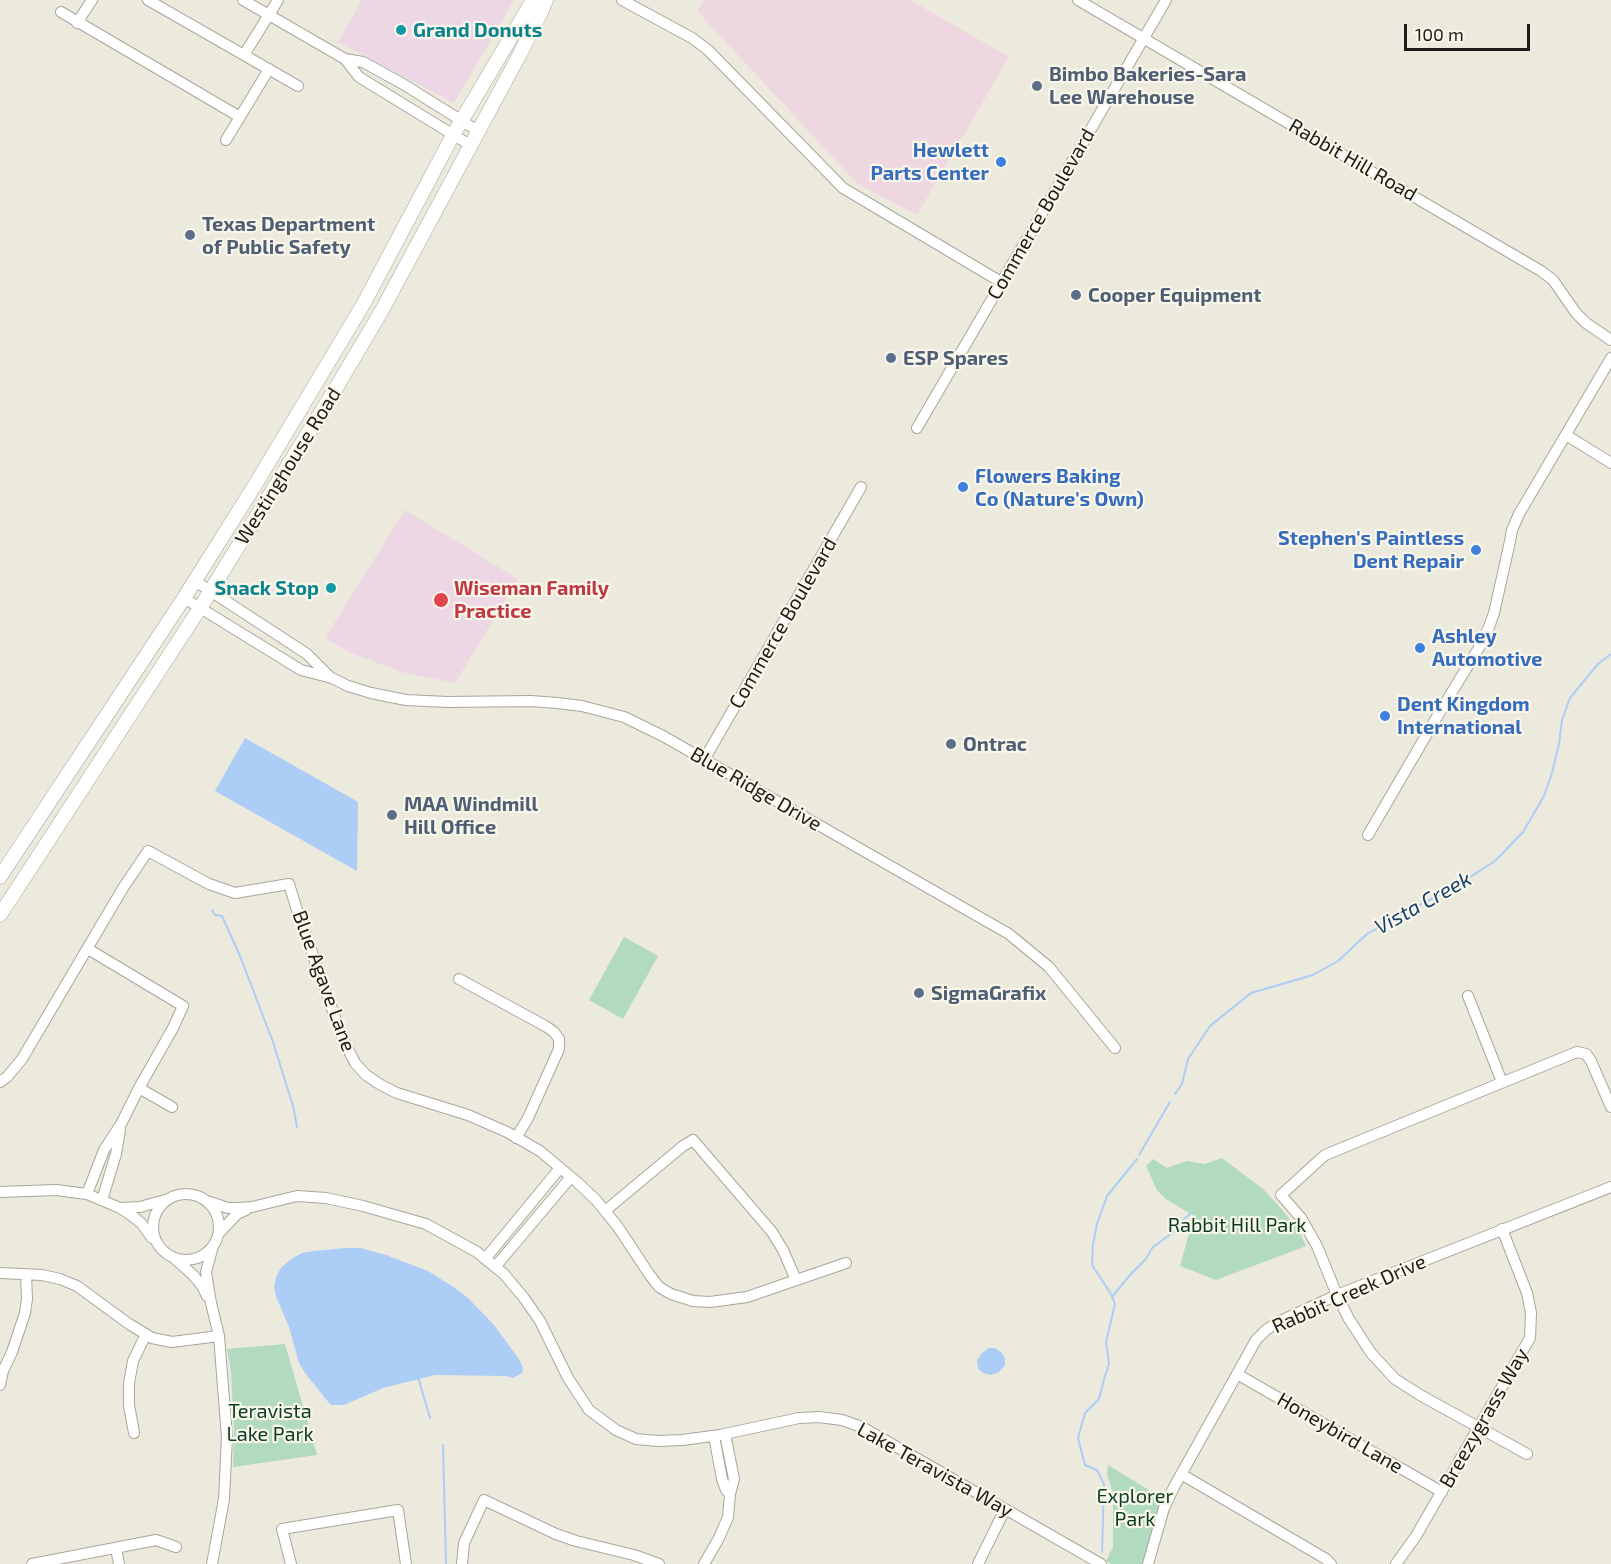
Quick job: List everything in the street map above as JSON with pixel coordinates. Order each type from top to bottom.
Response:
[{"type":"main road","name":"Westinghouse Road","points":[[0,877],[184,598],[261,475],[364,303],[453,135],[533,0]]},
{"type":"main road","name":"Westinghouse Road","points":[[0,915],[201,608],[331,396],[381,312],[521,52],[546,0]]},
{"type":"street","points":[[77,23],[92,0]]},
{"type":"street","points":[[148,0],[298,86]]},
{"type":"street","points":[[243,0],[345,59],[363,62],[403,84],[478,131]]},
{"type":"street","points":[[244,55],[278,0]]},
{"type":"street","points":[[622,0],[692,38],[708,50],[843,188],[1001,282]]},
{"type":"street","name":"Rabbit Hill Road","points":[[1078,0],[1541,271],[1557,286],[1586,323],[1611,340]]},
{"type":"street","name":"Commerce Boulevard","points":[[917,428],[1166,0]]},
{"type":"street","points":[[61,12],[240,117]]},
{"type":"street","points":[[345,59],[359,77],[470,145]]},
{"type":"street","points":[[226,140],[269,69]]},
{"type":"street","points":[[1368,836],[1480,646],[1494,613],[1512,530],[1519,514],[1611,358]]},
{"type":"street","points":[[1566,435],[1611,463]]},
{"type":"street","name":"Commerce Boulevard","points":[[704,760],[861,487]]},
{"type":"street","name":"Blue Ridge Drive","points":[[195,581],[307,654],[332,678]]},
{"type":"street","name":"Blue Ridge Drive","points":[[184,598],[301,670],[332,678],[371,693],[406,700],[531,701],[582,706],[624,717],[663,736],[1010,934],[1049,967],[1115,1048]]},
{"type":"street","name":"Blue Agave Lane","points":[[0,1082],[22,1059],[123,888],[148,851],[209,884],[235,892],[289,884],[342,1037],[355,1063],[366,1075],[397,1093],[468,1115],[540,1151],[596,1200],[624,1235],[659,1287],[671,1294],[693,1301],[710,1302],[747,1297],[846,1263]]},
{"type":"street","points":[[87,1194],[104,1150],[121,1124],[183,1006],[88,949]]},
{"type":"street","points":[[459,979],[547,1027],[559,1039],[559,1049],[528,1118],[516,1138]]},
{"type":"street","points":[[1468,996],[1502,1082]]},
{"type":"street","points":[[1527,1454],[1395,1379],[1371,1353],[1349,1319],[1317,1246],[1301,1218],[1281,1195],[1325,1155],[1577,1052],[1586,1054],[1592,1061],[1611,1107]]},
{"type":"street","points":[[140,1088],[172,1107]]},
{"type":"street","points":[[102,1200],[116,1154],[121,1124]]},
{"type":"street","points":[[605,1212],[693,1140],[772,1232],[796,1280]]},
{"type":"street","points":[[485,1259],[560,1168]]},
{"type":"street","points":[[495,1267],[571,1177]]},
{"type":"street","name":"Rabbit Creek Drive","points":[[1148,1564],[1164,1508],[1181,1474],[1256,1340],[1266,1330],[1278,1322],[1337,1295],[1611,1186]]},
{"type":"street","points":[[0,1192],[56,1191],[87,1194],[120,1208],[141,1223],[161,1250],[185,1267],[202,1286],[211,1303]]},
{"type":"street","points":[[156,1244],[152,1224],[155,1214],[160,1205],[177,1194],[188,1193],[198,1196],[207,1201],[217,1215],[219,1233],[206,1272],[219,1336],[227,1437],[224,1499],[212,1564]]},
{"type":"street","name":"Lake Teravista Way","points":[[219,1233],[237,1214],[252,1207],[297,1196],[345,1202],[426,1224],[456,1239],[504,1274],[540,1321],[568,1378],[589,1410],[616,1430],[636,1439],[682,1440],[720,1435],[799,1418],[819,1417],[842,1420],[862,1427],[1101,1564]]},
{"type":"street","points":[[120,1208],[140,1207],[168,1199]]},
{"type":"street","name":"Lake Teravista Way","points":[[207,1201],[228,1208],[252,1207]]},
{"type":"street","name":"Breezygrass Way","points":[[1396,1564],[1416,1536],[1530,1338],[1531,1313],[1527,1293],[1502,1229]]},
{"type":"street","points":[[174,1259],[200,1258],[213,1246]]},
{"type":"street","points":[[0,1273],[42,1275],[77,1286],[152,1338],[172,1342],[219,1336]]},
{"type":"street","points":[[0,1385],[25,1313],[26,1275]]},
{"type":"street","points":[[134,1433],[129,1405],[129,1383],[133,1361],[146,1334]]},
{"type":"street","name":"Honeybird Lane","points":[[1238,1374],[1442,1492]]},
{"type":"street","points":[[704,1564],[728,1517],[734,1479],[720,1435]]},
{"type":"street","points":[[1181,1474],[1326,1558],[1331,1564]]},
{"type":"street","points":[[462,1564],[464,1543],[484,1500],[556,1534],[659,1564]]},
{"type":"street","points":[[978,1564],[1005,1509]]},
{"type":"street","points":[[291,1564],[282,1529],[398,1510],[406,1564]]},
{"type":"street","points":[[32,1564],[156,1540],[176,1548]]},
{"type":"street","points":[[116,1548],[119,1564]]},
{"type":"shaded area","points":[[362,0],[514,0],[454,103],[338,42]]},
{"type":"shaded area","points":[[704,0],[910,0],[1009,57],[917,215],[858,184],[697,11]]},
{"type":"shaded area","points":[[405,510],[518,579],[455,683],[401,672],[349,652],[325,638]]},
{"type":"green space","points":[[624,937],[658,956],[623,1019],[589,1000]]},
{"type":"green space","name":"Rabbit Hill Park","points":[[1222,1158],[1263,1189],[1298,1229],[1306,1246],[1216,1280],[1180,1266],[1194,1216],[1166,1199],[1157,1190],[1146,1166],[1153,1159],[1167,1168],[1187,1161],[1205,1164]]},
{"type":"green space","name":"Teravista Lake Park","points":[[285,1344],[317,1455],[233,1467],[231,1372],[227,1349]]},
{"type":"green space","name":"Explorer Park","points":[[1108,1465],[1162,1498],[1143,1564],[1111,1564],[1106,1561],[1113,1547],[1113,1493],[1107,1475]]},
{"type":"water","points":[[245,738],[358,802],[357,871],[215,791]]},
{"type":"water","points":[[361,1248],[386,1255],[428,1271],[455,1288],[494,1325],[519,1359],[523,1368],[522,1373],[513,1378],[435,1375],[383,1388],[344,1405],[331,1405],[299,1363],[289,1327],[274,1288],[281,1268],[291,1259],[302,1253]]},
{"type":"water","points":[[989,1348],[995,1348],[1005,1358],[1005,1365],[999,1372],[991,1375],[978,1369],[977,1361],[981,1354]]},
{"type":"waterway","name":"Vista Creek","points":[[1175,1094],[1182,1084],[1188,1059],[1210,1026],[1251,993],[1313,975],[1338,961],[1367,934],[1453,888],[1495,861],[1523,832],[1544,796],[1559,744],[1562,720],[1570,698],[1598,664],[1611,654]]},
{"type":"waterway","points":[[212,910],[215,915],[222,916],[240,956],[273,1042],[293,1106],[297,1127]]},
{"type":"waterway","name":"Vista Creek","points":[[1139,1155],[1170,1102]]},
{"type":"waterway","name":"Vista Creek","points":[[1102,1552],[1104,1484],[1097,1470],[1085,1465],[1078,1438],[1085,1413],[1099,1399],[1109,1364],[1106,1342],[1115,1304],[1092,1265],[1093,1244],[1107,1196],[1137,1159]]},
{"type":"waterway","points":[[1112,1297],[1145,1260],[1153,1247],[1175,1231],[1191,1213]]},
{"type":"waterway","points":[[418,1377],[430,1418]]},
{"type":"waterway","points":[[443,1445],[446,1564]]},
{"type":"place","name":"Grand Donuts","points":[[401,30]]},
{"type":"place","name":"Bimbo Bakeries-Sara Lee Warehouse","points":[[1037,86]]},
{"type":"place","name":"Hewlett Parts Center","points":[[1001,162]]},
{"type":"place","name":"Texas Department of Public Safety","points":[[190,235]]},
{"type":"place","name":"Cooper Equipment","points":[[1076,295]]},
{"type":"place","name":"ESP Spares","points":[[891,358]]},
{"type":"place","name":"Flowers Baking Co (Nature's Own)","points":[[963,487]]},
{"type":"place","name":"Stephen's Paintless Dent Repair","points":[[1476,550]]},
{"type":"place","name":"Snack Stop","points":[[331,588]]},
{"type":"place","name":"Wiseman Family Practice","points":[[441,600]]},
{"type":"place","name":"Ashley Automotive","points":[[1420,648]]},
{"type":"place","name":"Dent Kingdom International","points":[[1385,716]]},
{"type":"place","name":"Ontrac","points":[[951,744]]},
{"type":"place","name":"MAA Windmill Hill Office","points":[[392,815]]},
{"type":"place","name":"SigmaGrafix","points":[[919,993]]}]
